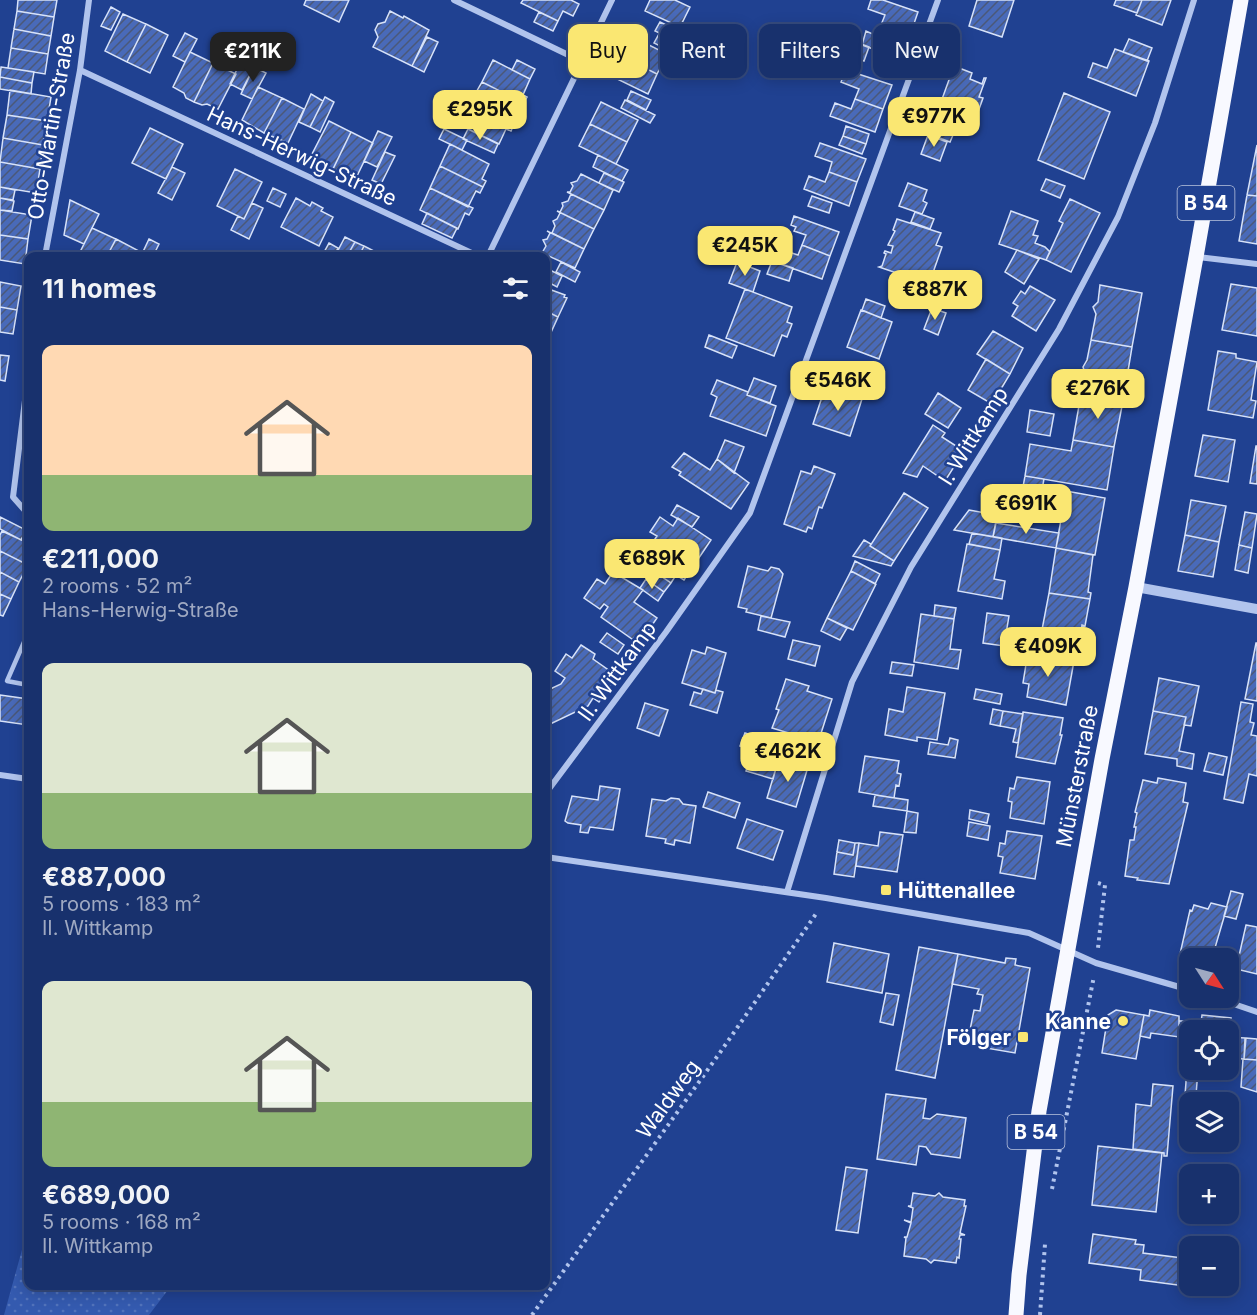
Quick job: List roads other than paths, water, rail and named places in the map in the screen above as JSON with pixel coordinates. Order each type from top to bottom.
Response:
[{"type":"main road","name":"Münsterstraße","points":[[1016,1315],[1039,1111],[1241,0]]},
{"type":"street","name":"Otto-Martin-Straße","points":[[46,252],[80,70],[89,0]]},
{"type":"street","points":[[454,0],[568,55]]},
{"type":"street","points":[[601,24],[612,0]]},
{"type":"street","name":"II. Wittkamp","points":[[550,788],[639,669],[750,513],[938,0]]},
{"type":"street","name":"I. Wittkamp","points":[[787,892],[852,682],[911,567],[1059,329],[1118,217],[1155,123],[1194,0]]},
{"type":"street","name":"Hans-Herwig-Straße","points":[[80,70],[469,252]]},
{"type":"street","points":[[490,252],[575,78]]},
{"type":"street","points":[[1196,257],[1257,264]]},
{"type":"street","points":[[24,408],[13,497],[24,509]]},
{"type":"street","points":[[1136,587],[1257,609]]},
{"type":"street","points":[[0,775],[24,778]]},
{"type":"street","points":[[550,858],[826,898],[1029,933],[1096,963],[1179,987]]},
{"type":"street","points":[[1239,1006],[1257,1012]]},
{"type":"lane","points":[[7,681],[24,642]]},
{"type":"lane","points":[[0,680],[24,684]]},
{"type":"place","name":"Hüttenallee","points":[[886,890]]},
{"type":"place","name":"Kanne","points":[[1123,1021]]},
{"type":"place","name":"Fölger","points":[[1023,1037]]}]
